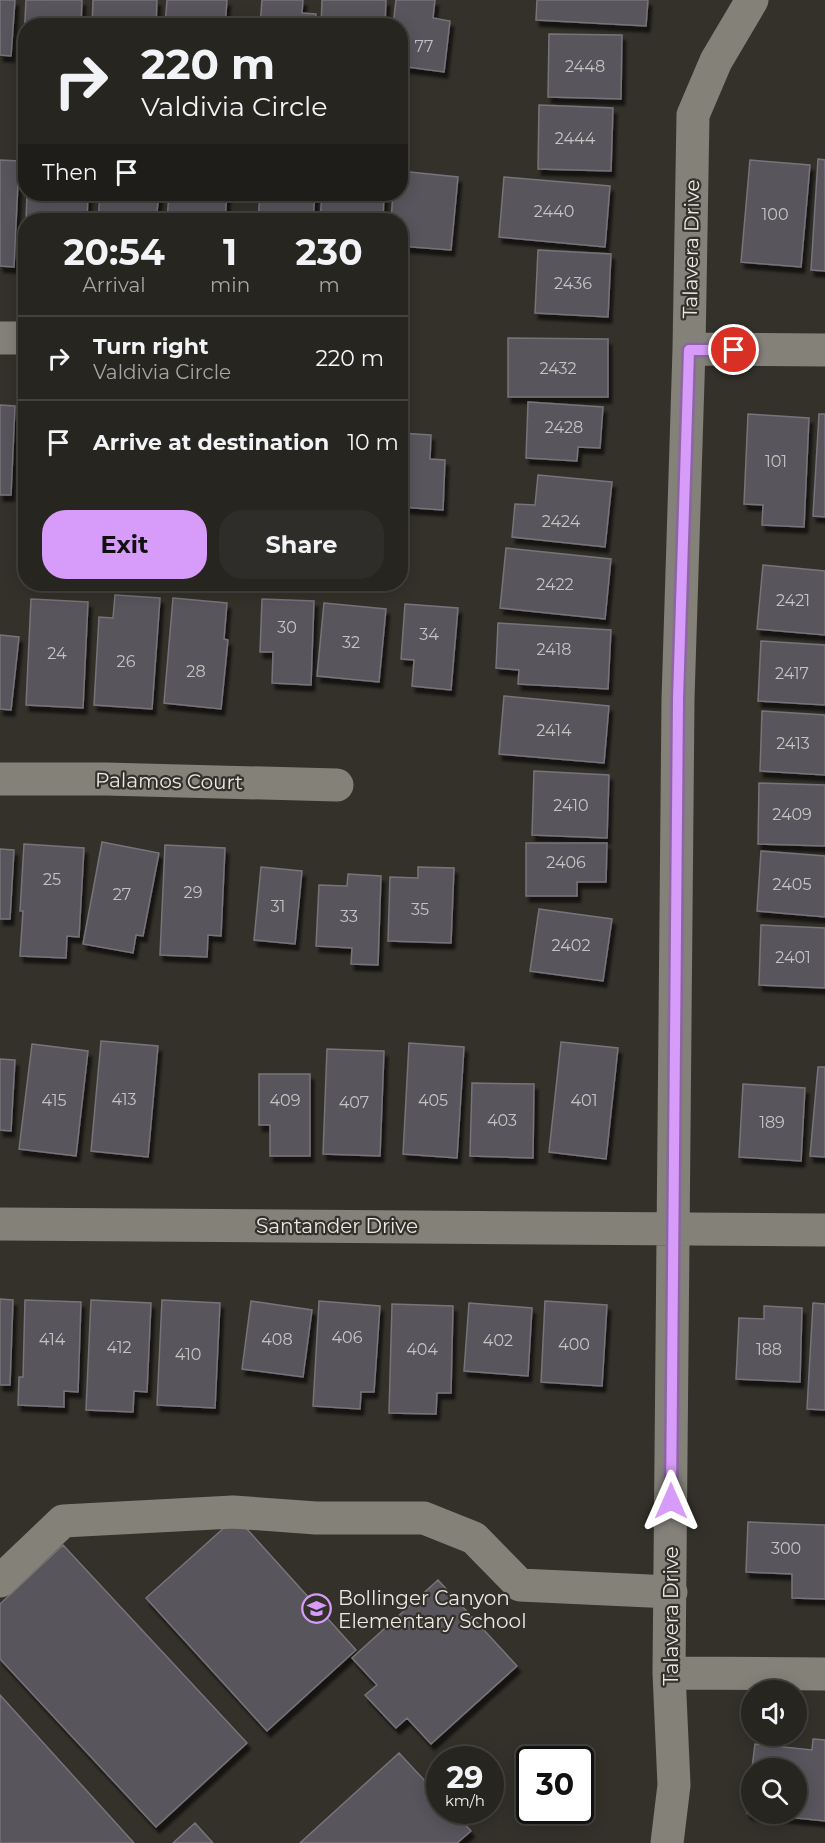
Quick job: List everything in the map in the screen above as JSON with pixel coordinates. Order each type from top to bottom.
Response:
[{"type":"street","name":"Talavera Drive","points":[[667,1843],[674,1785],[669,1673],[678,699],[689,350],[693,115],[716,61],[752,0]]},
{"type":"street","points":[[0,338],[18,338]]},
{"type":"street","points":[[689,350],[825,350]]},
{"type":"street","name":"Palamos Court","points":[[0,779],[106,779],[337,785]]},
{"type":"street","name":"Santander Drive","points":[[0,1224],[825,1230]]},
{"type":"street","points":[[0,1581],[63,1521],[233,1512],[316,1518],[424,1518],[474,1538],[520,1585],[671,1592]]},
{"type":"street","points":[[669,1673],[825,1674]]},
{"type":"building","points":[[0,0],[15,0],[11,56],[0,55]]},
{"type":"building","points":[[26,0],[82,0],[81,18],[25,18]]},
{"type":"building","points":[[93,0],[157,0],[156,18],[92,18]]},
{"type":"building","points":[[167,0],[227,0],[226,18],[166,18]]},
{"type":"building","points":[[262,0],[303,0],[302,13],[316,14],[316,18],[261,18]]},
{"type":"building","points":[[322,0],[386,0],[385,18],[321,18]]},
{"type":"building","points":[[396,0],[435,0],[433,18],[450,21],[444,72],[408,67],[408,18],[394,18]]},
{"type":"building","points":[[537,0],[648,0],[646,26],[536,20]]},
{"type":"building","points":[[549,34],[622,35],[621,99],[548,97]]},
{"type":"building","points":[[539,105],[613,108],[611,171],[538,169]]},
{"type":"building","points":[[818,159],[825,160],[825,271],[811,270]]},
{"type":"building","points":[[0,160],[18,161],[14,267],[0,266]]},
{"type":"building","points":[[750,160],[810,165],[801,267],[741,262]]},
{"type":"building","points":[[408,172],[458,177],[451,250],[408,247],[408,213],[392,213],[392,201],[408,201]]},
{"type":"building","points":[[504,177],[610,186],[605,247],[499,237]]},
{"type":"building","points":[[27,201],[88,201],[87,213],[26,213]]},
{"type":"building","points":[[99,201],[158,201],[157,213],[99,213]]},
{"type":"building","points":[[168,201],[226,201],[226,213],[168,213]]},
{"type":"building","points":[[259,201],[314,201],[314,213],[259,213]]},
{"type":"building","points":[[321,201],[384,201],[383,213],[321,213]]},
{"type":"building","points":[[538,250],[611,254],[608,317],[535,313]]},
{"type":"building","points":[[508,338],[608,339],[608,397],[508,397]]},
{"type":"building","points":[[528,402],[603,407],[600,448],[578,447],[577,461],[526,458]]},
{"type":"building","points":[[0,405],[15,406],[11,495],[0,495]]},
{"type":"building","points":[[748,414],[809,418],[804,527],[762,525],[763,505],[744,504]]},
{"type":"building","points":[[819,414],[825,414],[825,517],[813,516]]},
{"type":"building","points":[[408,434],[431,435],[430,459],[445,460],[443,510],[408,508]]},
{"type":"building","points":[[538,475],[612,482],[605,547],[512,537],[515,504],[535,505]]},
{"type":"building","points":[[506,548],[611,559],[605,619],[500,608]]},
{"type":"building","points":[[763,565],[825,571],[825,635],[757,629]]},
{"type":"building","points":[[115,595],[160,598],[152,709],[94,705],[99,617],[113,618]]},
{"type":"building","points":[[173,598],[227,603],[224,639],[228,640],[221,709],[164,703]]},
{"type":"building","points":[[31,599],[88,602],[83,708],[26,705]]},
{"type":"building","points":[[262,599],[314,601],[311,685],[272,683],[273,652],[260,652]]},
{"type":"building","points":[[324,603],[386,609],[379,682],[317,676]]},
{"type":"building","points":[[405,604],[458,608],[451,690],[412,686],[414,660],[401,659]]},
{"type":"building","points":[[498,623],[611,630],[608,689],[518,684],[519,670],[496,668]]},
{"type":"building","points":[[0,635],[19,637],[11,710],[0,709]]},
{"type":"building","points":[[761,641],[825,645],[825,705],[758,701]]},
{"type":"building","points":[[504,696],[609,706],[604,763],[499,754]]},
{"type":"building","points":[[762,711],[825,715],[825,775],[760,771]]},
{"type":"building","points":[[534,771],[609,775],[607,838],[532,835]]},
{"type":"building","points":[[759,783],[825,785],[825,846],[758,844]]},
{"type":"building","points":[[102,842],[159,853],[143,936],[136,935],[133,953],[83,944]]},
{"type":"building","points":[[526,843],[607,843],[606,882],[577,882],[577,896],[526,896]]},
{"type":"building","points":[[24,844],[84,848],[79,937],[67,936],[66,958],[20,956]]},
{"type":"building","points":[[165,845],[225,848],[221,936],[208,935],[207,957],[160,955]]},
{"type":"building","points":[[0,849],[14,850],[10,919],[0,919]]},
{"type":"building","points":[[761,851],[825,856],[825,917],[757,911]]},
{"type":"building","points":[[261,867],[302,871],[295,944],[254,940]]},
{"type":"building","points":[[418,867],[454,868],[451,943],[388,941],[390,877],[418,878]]},
{"type":"building","points":[[348,874],[381,876],[378,965],[351,964],[352,948],[316,946],[319,885],[347,886]]},
{"type":"building","points":[[539,909],[612,919],[603,981],[530,971]]},
{"type":"building","points":[[761,925],[825,928],[825,988],[759,985]]},
{"type":"building","points":[[101,1041],[158,1046],[148,1157],[91,1151]]},
{"type":"building","points":[[561,1042],[618,1048],[606,1159],[549,1152]]},
{"type":"building","points":[[409,1043],[464,1047],[457,1158],[403,1154]]},
{"type":"building","points":[[32,1044],[88,1051],[76,1156],[19,1149]]},
{"type":"building","points":[[327,1049],[384,1051],[380,1156],[323,1154]]},
{"type":"building","points":[[0,1059],[15,1060],[11,1131],[0,1130]]},
{"type":"building","points":[[818,1067],[825,1067],[825,1157],[810,1156]]},
{"type":"building","points":[[259,1074],[310,1074],[310,1156],[270,1156],[270,1125],[259,1125]]},
{"type":"building","points":[[472,1083],[534,1084],[533,1158],[470,1156]]},
{"type":"building","points":[[743,1084],[805,1088],[801,1161],[739,1157]]},
{"type":"building","points":[[0,1299],[13,1300],[10,1385],[0,1385]]},
{"type":"building","points":[[25,1300],[81,1302],[78,1392],[64,1391],[64,1407],[18,1405],[19,1377],[23,1377]]},
{"type":"building","points":[[91,1300],[151,1303],[147,1392],[134,1391],[133,1412],[86,1410]]},
{"type":"building","points":[[162,1300],[220,1303],[215,1408],[157,1405]]},
{"type":"building","points":[[251,1301],[312,1310],[303,1377],[242,1369]]},
{"type":"building","points":[[319,1301],[380,1306],[374,1392],[361,1392],[360,1409],[313,1406]]},
{"type":"building","points":[[545,1301],[607,1305],[602,1386],[541,1382]]},
{"type":"building","points":[[469,1303],[532,1308],[528,1376],[464,1371]]},
{"type":"building","points":[[813,1303],[825,1304],[825,1410],[807,1409]]},
{"type":"building","points":[[392,1304],[453,1306],[451,1393],[437,1393],[436,1414],[389,1413]]},
{"type":"building","points":[[764,1306],[802,1308],[800,1382],[736,1379],[739,1318],[764,1319]]},
{"type":"building","points":[[236,1517],[356,1650],[267,1731],[146,1598]]},
{"type":"building","points":[[748,1522],[825,1525],[825,1599],[792,1598],[792,1574],[746,1572]]},
{"type":"building","points":[[63,1545],[247,1743],[156,1827],[0,1659],[0,1604]]},
{"type":"building","points":[[438,1580],[517,1666],[431,1744],[407,1718],[396,1728],[365,1695],[377,1685],[352,1658]]},
{"type":"building","points":[[0,1695],[134,1843],[0,1843]]},
{"type":"building","points":[[813,1739],[825,1740],[825,1821],[807,1819],[807,1758],[753,1758],[755,1746],[812,1750]]},
{"type":"building","points":[[399,1753],[426,1782],[426,1824],[465,1824],[471,1831],[457,1843],[300,1843]]},
{"type":"building","points":[[195,1823],[213,1843],[173,1843]]},
{"type":"place","name":"Bollinger Canyon Elementary School","points":[[317,1609]]},
{"type":"route","points":[[671,1501],[678,699],[689,350],[734,350]]}]
